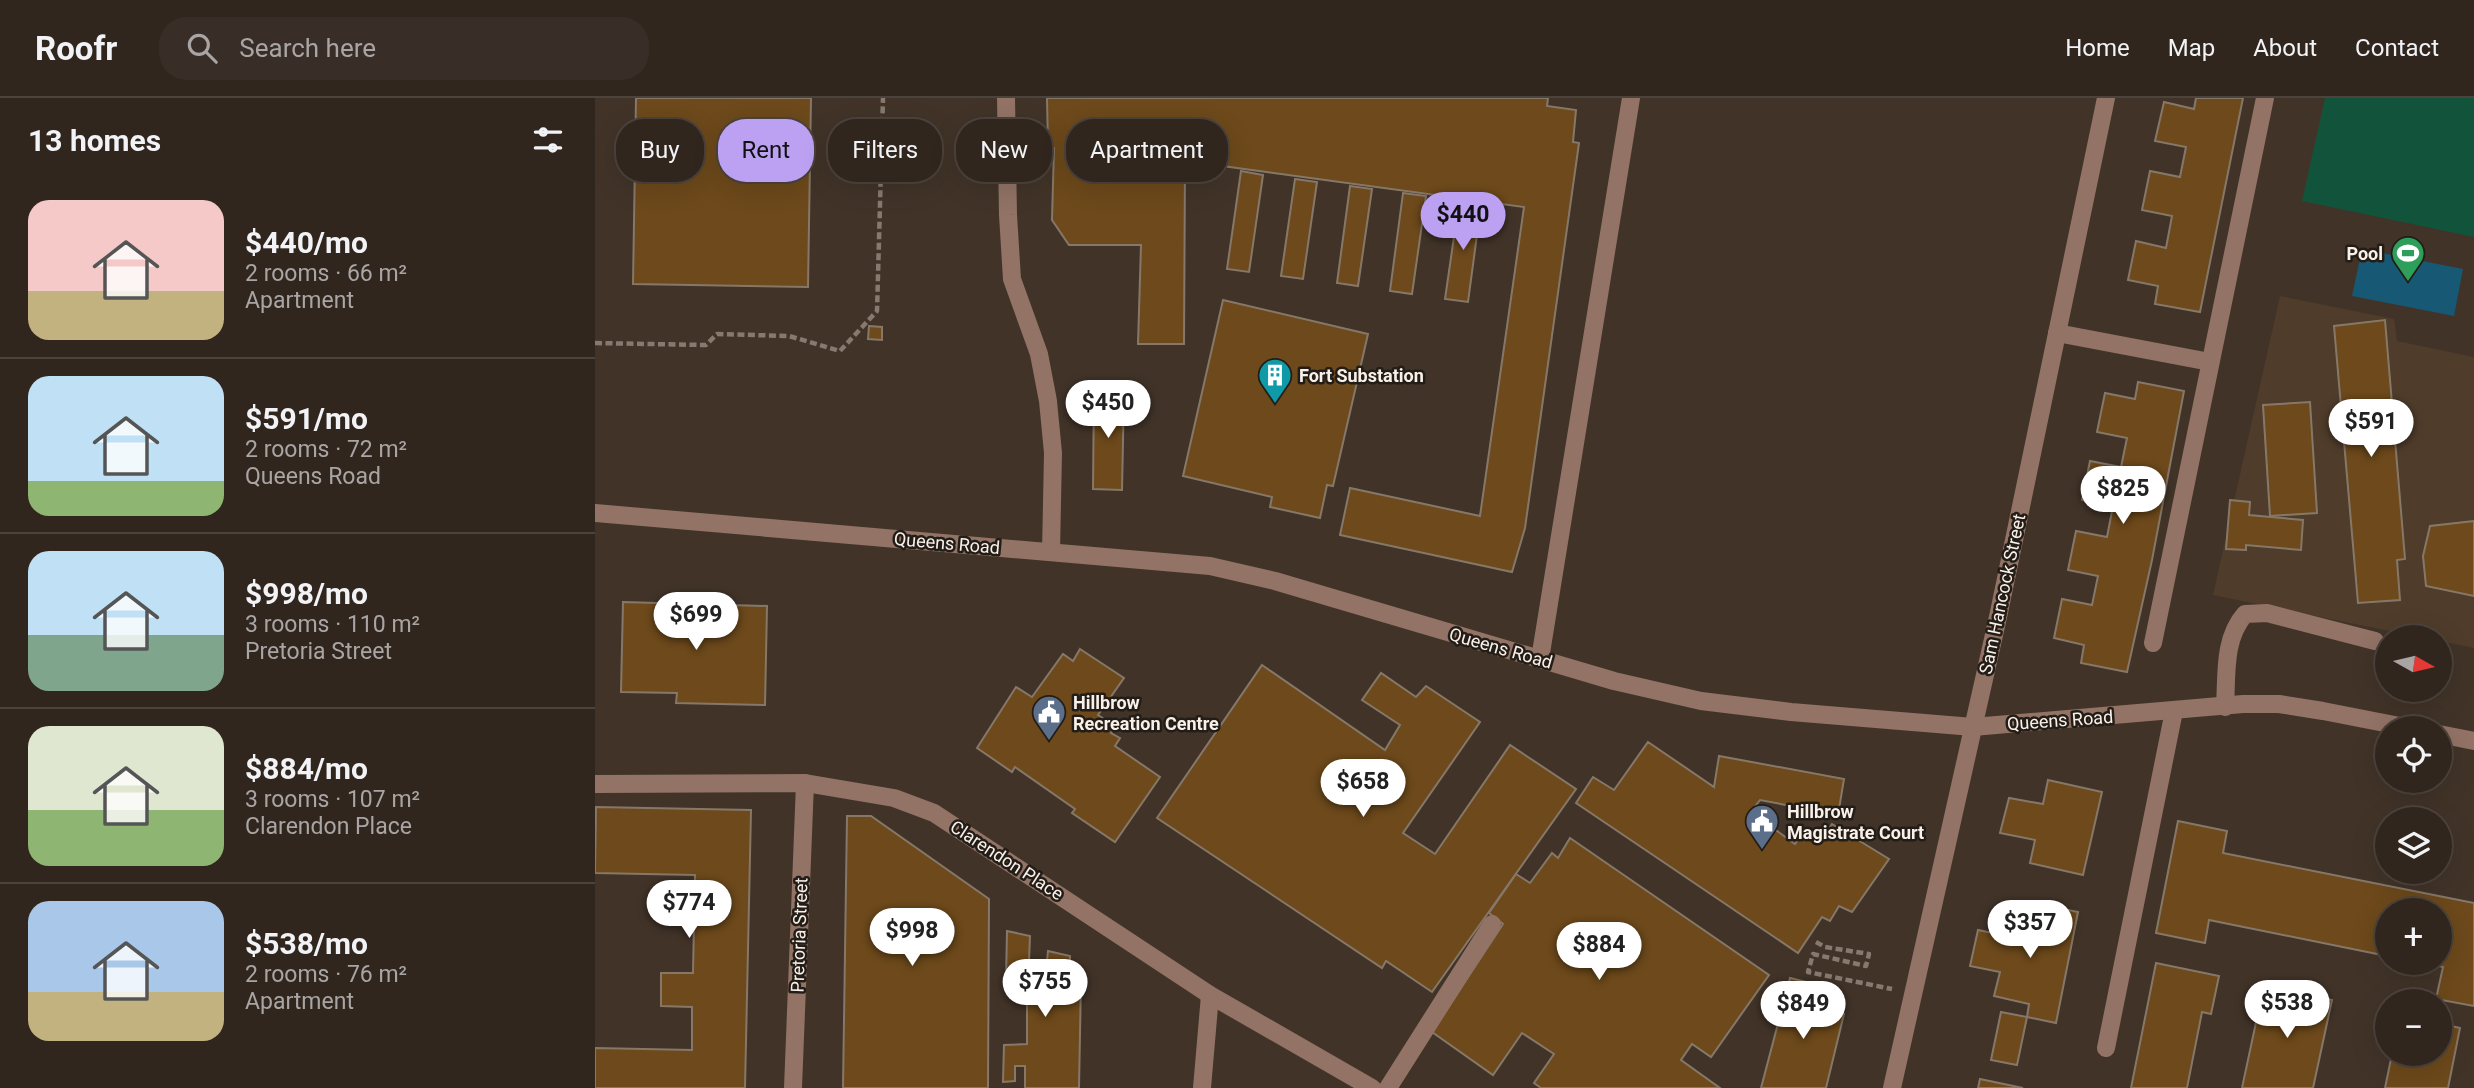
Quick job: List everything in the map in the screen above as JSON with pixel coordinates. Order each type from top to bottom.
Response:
[{"type":"street","points":[[1006,98],[1012,279],[1039,354],[1048,401],[1053,453],[1051,552]]},
{"type":"street","points":[[1540,659],[1631,98]]},
{"type":"street","name":"Sam Hancock Street","points":[[1892,1088],[1998,617],[2106,98]]},
{"type":"street","points":[[2153,643],[2265,98]]},
{"type":"street","points":[[2057,333],[2210,362]]},
{"type":"street","name":"Queens Road","points":[[595,513],[1210,566],[1275,581],[1614,681],[1701,701],[1791,712],[1973,727],[2279,704],[2375,722]]},
{"type":"street","points":[[2225,707],[2228,647],[2237,622],[2245,614],[2267,613],[2375,641]]},
{"type":"street","points":[[2106,1048],[2174,711]]},
{"type":"street","points":[[2452,737],[2474,741]]},
{"type":"street","name":"Clarendon Place","points":[[595,784],[805,783],[894,798],[934,813],[1210,995],[1372,1088]]},
{"type":"street","name":"Pretoria Street","points":[[793,1088],[805,783]]},
{"type":"street","points":[[1388,1088],[1492,924]]},
{"type":"street","points":[[1202,1088],[1210,995]]},
{"type":"path","points":[[595,343],[706,345],[717,334],[789,336],[840,352],[877,311],[883,98]]},
{"type":"path","points":[[1816,942],[1825,947],[1869,954],[1866,965],[1813,954],[1808,972],[1914,993]]},
{"type":"shaded area","points":[[2280,296],[2394,319],[2397,341],[2474,357],[2474,648],[2452,643],[2452,625],[2375,625],[2375,628],[2213,595]]},
{"type":"green space","points":[[2325,98],[2474,98],[2474,237],[2302,201]]},
{"type":"water","name":"Pool","points":[[2362,249],[2463,269],[2454,316],[2352,296]]},
{"type":"building","points":[[636,98],[811,98],[811,119],[718,119],[718,182],[810,182],[808,287],[633,284],[635,182],[704,182],[704,119],[636,119]]},
{"type":"building","points":[[1047,98],[1548,98],[1547,106],[1576,110],[1573,142],[1579,143],[1525,528],[1512,572],[1340,535],[1350,488],[1480,516],[1524,207],[1228,167],[1228,119],[1066,119],[1066,182],[1185,182],[1184,344],[1138,344],[1141,245],[1069,245],[1052,220],[1054,148],[1052,119],[1047,119]]},
{"type":"building","points":[[2196,98],[2243,98],[2200,312],[2155,304],[2158,286],[2128,280],[2136,241],[2166,248],[2172,216],[2142,210],[2150,171],[2180,177],[2186,147],[2155,141],[2164,102],[2194,109]]},
{"type":"building","points":[[1241,171],[1263,175],[1249,272],[1227,269]]},
{"type":"building","points":[[1295,179],[1317,182],[1303,279],[1281,276]]},
{"type":"building","points":[[1350,186],[1372,189],[1358,286],[1337,283]]},
{"type":"building","points":[[1403,193],[1426,196],[1412,294],[1390,291]]},
{"type":"building","points":[[1459,202],[1481,205],[1468,302],[1445,299]]},
{"type":"building","name":"Fort Substation","points":[[1223,300],[1368,334],[1333,486],[1327,485],[1320,518],[1270,507],[1272,497],[1183,476]]},
{"type":"building","points":[[2385,320],[2405,559],[2397,560],[2400,600],[2358,603],[2334,326]]},
{"type":"building","points":[[869,326],[882,327],[882,340],[868,339]]},
{"type":"building","points":[[2138,382],[2184,391],[2152,560],[2127,672],[2081,663],[2084,645],[2054,638],[2062,599],[2092,605],[2098,576],[2068,570],[2076,531],[2107,537],[2113,506],[2082,500],[2090,461],[2121,467],[2127,438],[2097,432],[2105,393],[2135,399]]},
{"type":"building","points":[[1094,390],[1124,391],[1122,490],[1093,489]]},
{"type":"building","points":[[2310,402],[2317,513],[2270,516],[2263,405]]},
{"type":"building","points":[[2230,500],[2250,502],[2249,515],[2303,520],[2301,550],[2246,545],[2246,550],[2226,549]]},
{"type":"building","points":[[2474,521],[2474,596],[2426,586],[2423,556],[2430,526]]},
{"type":"building","points":[[623,602],[767,606],[765,705],[676,703],[677,693],[621,692]]},
{"type":"building","name":"Hillbrow Recreation Centre","points":[[1080,649],[1124,678],[1098,715],[1115,726],[1111,733],[1120,738],[1115,746],[1160,777],[1115,842],[1072,813],[1075,809],[1015,767],[1012,772],[977,748],[1016,687],[1032,697],[1063,654],[1073,661]]},
{"type":"building","points":[[1262,665],[1385,750],[1400,725],[1362,700],[1381,673],[1416,697],[1426,686],[1480,722],[1403,833],[1435,854],[1510,745],[1576,789],[1432,992],[1386,961],[1382,968],[1157,818]]},
{"type":"building","name":"Hillbrow Magistrate Court","points":[[1648,742],[1714,787],[1719,756],[1844,779],[1838,815],[1760,800],[1751,812],[1795,844],[1804,830],[1821,841],[1832,824],[1889,859],[1852,912],[1839,906],[1830,921],[1822,917],[1798,953],[1576,803],[1593,777],[1614,790]]},
{"type":"building","points":[[2048,780],[2102,792],[2083,875],[2030,863],[2035,840],[2000,833],[2009,798],[2043,804]]},
{"type":"building","points":[[596,807],[751,810],[745,1088],[595,1088],[595,1048],[692,1050],[692,1007],[661,1006],[661,973],[693,973],[695,875],[595,873]]},
{"type":"building","points":[[847,816],[871,816],[989,899],[988,1088],[843,1088]]},
{"type":"building","points":[[2178,821],[2227,831],[2223,853],[2449,898],[2375,898],[2375,954],[2209,920],[2205,943],[2156,933]]},
{"type":"building","points":[[1570,838],[1769,975],[1711,1057],[1692,1044],[1681,1060],[1720,1088],[1541,1088],[1534,1083],[1554,1054],[1522,1033],[1493,1075],[1432,1032],[1503,924],[1489,913],[1516,874],[1530,883],[1552,853],[1558,858]]},
{"type":"building","points":[[2452,899],[2474,903],[2474,1006],[2452,1002],[2452,989],[2438,989],[2441,975],[2452,975]]},
{"type":"building","points":[[2049,906],[2078,912],[2056,1023],[2027,1017],[2029,1004],[1994,996],[2000,972],[1970,966],[1978,930],[2007,936],[2012,912],[2046,919]]},
{"type":"building","points":[[1007,931],[1030,936],[1029,961],[1047,960],[1048,951],[1070,956],[1070,980],[1081,979],[1079,1088],[1025,1088],[1025,1066],[1015,1066],[1015,1081],[1003,1082],[1004,1045],[1027,1044],[1027,978],[1006,980]]},
{"type":"building","points":[[2156,963],[2219,976],[2211,1014],[2202,1012],[2187,1088],[2131,1088]]},
{"type":"building","points":[[1790,978],[1819,985],[1815,1008],[1844,1014],[1826,1088],[1761,1088]]},
{"type":"building","points":[[2264,985],[2332,1000],[2313,1088],[2242,1088]]},
{"type":"building","points":[[2001,1012],[2027,1017],[2017,1065],[1991,1060]]},
{"type":"building","points":[[2452,1026],[2460,1028],[2448,1088],[2385,1088],[2390,1066],[2452,1066]]},
{"type":"building","points":[[1980,1079],[2023,1088],[1978,1088]]},
{"type":"place","name":"Pool","points":[[2408,283]]},
{"type":"place","name":"Fort Substation","points":[[1275,405]]},
{"type":"place","name":"Hillbrow Recreation Centre","points":[[1049,742]]},
{"type":"place","name":"Hillbrow Magistrate Court","points":[[1762,851]]}]
